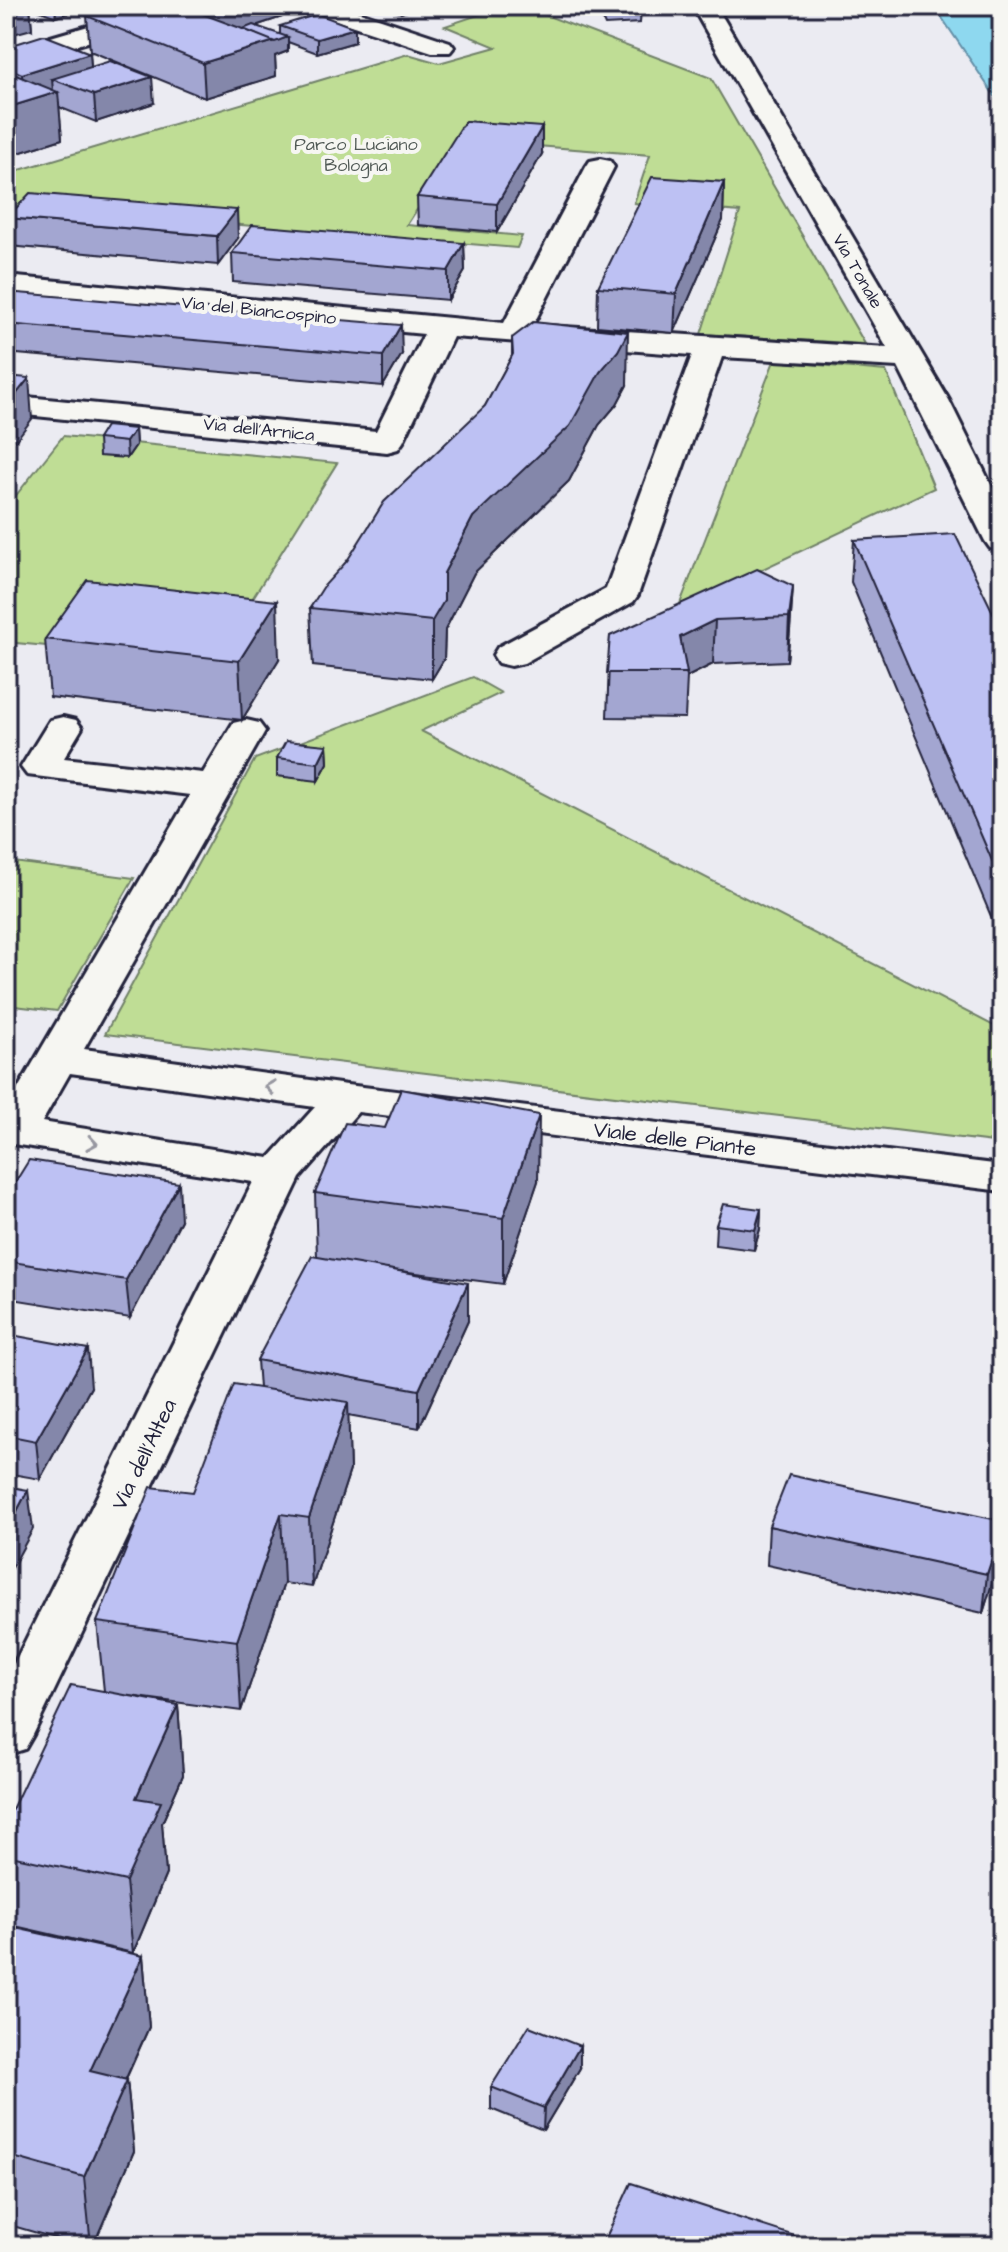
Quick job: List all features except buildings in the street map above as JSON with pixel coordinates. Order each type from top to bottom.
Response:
[{"type":"street","points":[[6,58],[184,6]]},
{"type":"street","points":[[317,6],[441,47]]},
{"type":"street","name":"Via Tonale","points":[[704,6],[933,400],[1002,541]]},
{"type":"street","points":[[513,334],[600,167]]},
{"type":"street","name":"Via del Biancospino","points":[[6,285],[513,334],[710,349],[907,358]]},
{"type":"street","name":"Via dell'Arnica","points":[[6,404],[387,442],[442,328]]},
{"type":"street","points":[[511,655],[621,595],[710,349]]},
{"type":"street","points":[[63,728],[40,767],[214,786]]},
{"type":"street","points":[[246,731],[11,1130],[280,1173],[347,1098]]},
{"type":"street","name":"Viale delle Piante","points":[[56,1058],[347,1098],[1002,1178]]},
{"type":"street","name":"Via dell'Altea","points":[[6,1735],[280,1173]]},
{"type":"green space","name":"Parco Luciano Bologna","points":[[505,6],[522,6],[711,78],[865,344],[701,334],[740,212],[634,203],[650,155],[462,140],[407,225],[522,236],[517,248],[26,207],[6,230],[6,174],[408,54],[439,63],[496,47],[445,26]]},
{"type":"green space","points":[[774,361],[886,371],[934,488],[678,609]]},
{"type":"green space","points":[[63,436],[337,463],[236,625],[57,647],[6,642],[6,508]]},
{"type":"green space","points":[[473,677],[501,693],[421,731],[1002,1030],[1002,1143],[105,1034],[255,759]]},
{"type":"green space","points":[[6,861],[134,878],[57,1011],[6,1005]]},
{"type":"water","points":[[934,6],[1002,6],[1002,107]]}]
